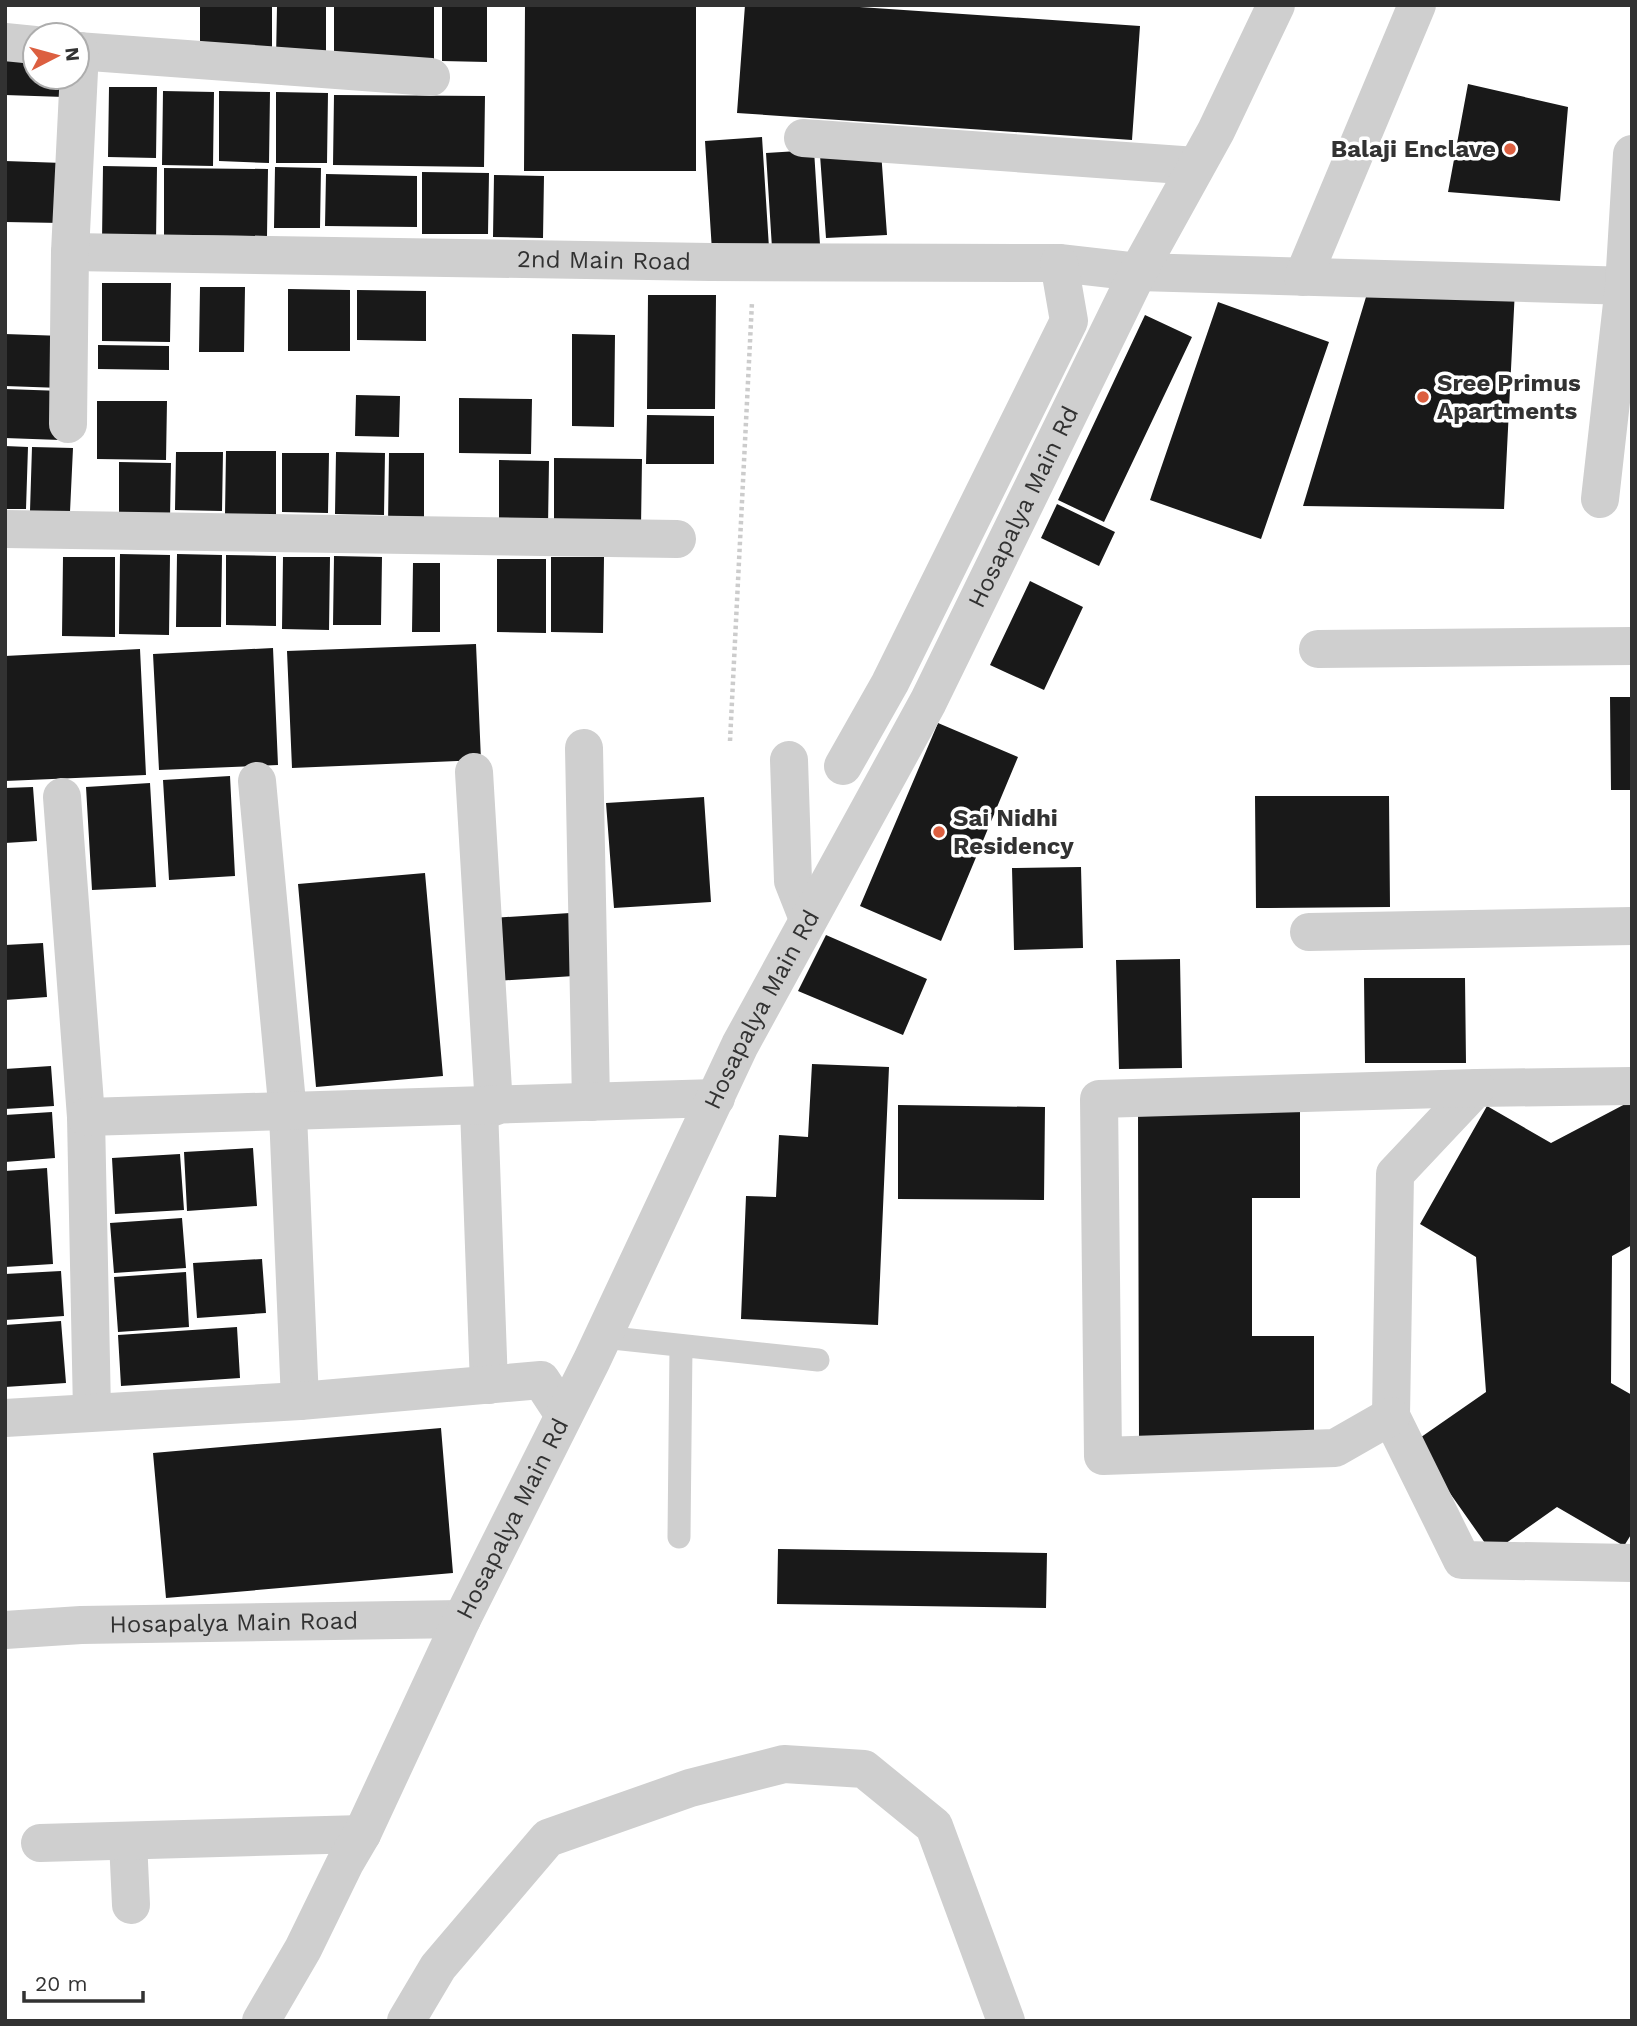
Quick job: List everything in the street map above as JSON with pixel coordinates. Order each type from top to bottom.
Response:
[{"type":"street","name":"Hosapalya Main Rd","points":[[261,2021],[303,1949],[362,1834],[462,1619],[603,1337],[740,1045],[928,702],[1138,272],[1196,166],[1276,5]]},
{"type":"street","points":[[1303,277],[1417,5]]},
{"type":"street","points":[[91,52],[431,77]]},
{"type":"street","points":[[68,424],[70,252],[77,91]]},
{"type":"street","points":[[803,138],[1196,166]]},
{"type":"street","points":[[1600,499],[1628,286],[1632,154]]},
{"type":"street","name":"2nd Main Road","points":[[70,252],[710,262],[1059,263],[1138,272],[1628,286]]},
{"type":"street","points":[[843,766],[890,683],[1069,321],[1059,263]]},
{"type":"street","points":[[5,529],[677,539]]},
{"type":"street","points":[[1318,649],[1632,646]]},
{"type":"street","points":[[890,683],[928,702]]},
{"type":"street","points":[[583,748],[591,1102]]},
{"type":"street","points":[[789,760],[793,881],[808,919]]},
{"type":"street","points":[[474,772],[486,1107],[489,1385]]},
{"type":"street","points":[[257,781],[288,1114],[300,1401]]},
{"type":"street","points":[[62,797],[86,1117],[92,1411]]},
{"type":"street","points":[[1309,932],[1632,926]]},
{"type":"street","points":[[1391,1416],[1335,1448],[1103,1456],[1099,1098],[1476,1088],[1632,1087]]},
{"type":"street","points":[[1476,1088],[1395,1174],[1391,1416],[1462,1560],[1632,1563]]},
{"type":"street","points":[[86,1117],[288,1114],[716,1098]]},
{"type":"street","points":[[5,1418],[300,1401],[541,1380],[564,1415]]},
{"type":"street","name":"Hosapalya Main Road","points":[[5,1630],[95,1625],[462,1619]]},
{"type":"street","points":[[405,2021],[438,1967],[548,1838],[690,1788],[784,1764],[864,1769],[934,1826],[1006,2021]]},
{"type":"street","points":[[40,1843],[362,1834]]},
{"type":"street","points":[[128,1841],[131,1905]]},
{"type":"lane","points":[[603,1337],[818,1360]]},
{"type":"lane","points":[[679,1537],[681,1346]]},
{"type":"path","points":[[730,741],[752,299]]},
{"type":"building","points":[[200,5],[272,5],[272,55],[200,54]]},
{"type":"building","points":[[334,5],[434,6],[434,61],[334,60]]},
{"type":"building","points":[[442,5],[487,5],[487,62],[442,61]]},
{"type":"building","points":[[525,5],[696,5],[696,171],[524,171]]},
{"type":"building","points":[[745,5],[830,5],[1140,26],[1132,140],[737,113]]},
{"type":"building","points":[[277,6],[326,7],[326,60],[276,59]]},
{"type":"building","points":[[5,55],[21,56],[21,91],[64,91],[64,97],[5,95]]},
{"type":"building","name":"Balaji Enclave","points":[[1468,84],[1568,107],[1560,201],[1448,192]]},
{"type":"building","points":[[109,87],[157,87],[156,158],[108,157]]},
{"type":"building","points":[[163,91],[214,92],[213,166],[162,165]]},
{"type":"building","points":[[219,91],[270,92],[269,163],[219,161]]},
{"type":"building","points":[[276,92],[328,93],[327,163],[276,163]]},
{"type":"building","points":[[334,95],[485,96],[484,167],[333,165]]},
{"type":"building","points":[[762,137],[769,248],[712,251],[705,141]]},
{"type":"building","points":[[814,150],[820,245],[772,248],[766,153]]},
{"type":"building","points":[[881,151],[887,235],[826,238],[820,155]]},
{"type":"building","points":[[5,161],[63,163],[61,223],[5,222]]},
{"type":"building","points":[[103,166],[157,167],[156,242],[102,241]]},
{"type":"building","points":[[275,167],[321,168],[320,228],[274,228]]},
{"type":"building","points":[[164,168],[268,169],[267,236],[164,235]]},
{"type":"building","points":[[422,172],[489,173],[488,234],[422,234]]},
{"type":"building","points":[[326,174],[417,176],[417,227],[325,226]]},
{"type":"building","points":[[494,175],[544,176],[543,238],[493,237]]},
{"type":"building","points":[[102,283],[171,283],[170,342],[102,341]]},
{"type":"building","points":[[200,287],[245,287],[244,352],[199,352]]},
{"type":"building","name":"Sree Primus Apartments","points":[[1369,287],[1515,289],[1504,509],[1303,506]]},
{"type":"building","points":[[288,289],[350,290],[350,351],[288,351]]},
{"type":"building","points":[[357,290],[426,291],[426,341],[357,340]]},
{"type":"building","points":[[648,295],[716,295],[715,409],[647,409]]},
{"type":"building","points":[[1218,302],[1329,342],[1261,539],[1150,500]]},
{"type":"building","points":[[1145,315],[1192,337],[1104,522],[1058,500]]},
{"type":"building","points":[[5,334],[63,336],[61,388],[5,386]]},
{"type":"building","points":[[572,334],[615,335],[614,427],[572,426]]},
{"type":"building","points":[[98,345],[169,346],[169,370],[98,369]]},
{"type":"building","points":[[5,389],[62,391],[60,440],[5,438]]},
{"type":"building","points":[[356,395],[400,396],[399,437],[355,436]]},
{"type":"building","points":[[459,398],[532,399],[531,454],[459,453]]},
{"type":"building","points":[[97,401],[167,401],[166,460],[97,459]]},
{"type":"building","points":[[647,415],[714,416],[714,464],[646,464]]},
{"type":"building","points":[[5,446],[28,447],[26,509],[5,509]]},
{"type":"building","points":[[32,447],[73,448],[70,512],[30,511]]},
{"type":"building","points":[[226,451],[276,451],[276,515],[225,515]]},
{"type":"building","points":[[176,452],[223,452],[222,511],[175,510]]},
{"type":"building","points":[[336,452],[385,453],[384,515],[335,514]]},
{"type":"building","points":[[282,453],[329,453],[328,513],[282,512]]},
{"type":"building","points":[[389,453],[424,453],[424,525],[388,525]]},
{"type":"building","points":[[554,458],[642,459],[641,527],[554,526]]},
{"type":"building","points":[[499,460],[549,461],[548,527],[499,526]]},
{"type":"building","points":[[119,462],[171,463],[170,519],[119,519]]},
{"type":"building","points":[[1057,504],[1115,532],[1099,566],[1041,538]]},
{"type":"building","points":[[120,554],[170,555],[169,635],[119,634]]},
{"type":"building","points":[[177,554],[222,555],[221,627],[176,627]]},
{"type":"building","points":[[226,555],[276,556],[276,626],[226,625]]},
{"type":"building","points":[[334,556],[382,557],[381,625],[333,625]]},
{"type":"building","points":[[63,557],[115,557],[115,637],[62,636]]},
{"type":"building","points":[[283,557],[330,557],[329,630],[282,629]]},
{"type":"building","points":[[551,557],[604,557],[603,633],[551,632]]},
{"type":"building","points":[[497,559],[546,559],[546,633],[497,632]]},
{"type":"building","points":[[413,563],[440,563],[440,632],[412,632]]},
{"type":"building","points":[[1030,581],[1083,607],[1044,690],[990,665]]},
{"type":"building","points":[[476,644],[481,760],[292,768],[287,651]]},
{"type":"building","points":[[273,648],[278,765],[159,770],[153,654]]},
{"type":"building","points":[[140,649],[146,775],[5,781],[5,656]]},
{"type":"building","points":[[1610,697],[1632,697],[1632,790],[1611,790]]},
{"type":"building","name":"Sai Nidhi Residency","points":[[938,723],[1018,757],[941,941],[860,906]]},
{"type":"building","points":[[230,776],[235,876],[169,880],[163,780]]},
{"type":"building","points":[[150,783],[156,887],[92,890],[86,787]]},
{"type":"building","points":[[33,787],[37,841],[5,843],[5,788]]},
{"type":"building","points":[[1255,796],[1389,796],[1390,907],[1256,908]]},
{"type":"building","points":[[704,797],[711,902],[614,908],[606,803]]},
{"type":"building","points":[[1081,867],[1083,948],[1014,950],[1012,868]]},
{"type":"building","points":[[425,873],[443,1076],[316,1087],[298,884]]},
{"type":"building","points":[[570,913],[574,976],[496,981],[492,918]]},
{"type":"building","points":[[826,935],[927,979],[903,1035],[798,991]]},
{"type":"building","points":[[43,943],[47,997],[5,1000],[5,945]]},
{"type":"building","points":[[1180,959],[1182,1068],[1119,1069],[1116,960]]},
{"type":"building","points":[[1364,978],[1465,978],[1466,1063],[1365,1063]]},
{"type":"building","points":[[812,1064],[889,1067],[878,1325],[741,1319],[746,1196],[776,1197],[779,1135],[808,1137]]},
{"type":"building","points":[[51,1066],[54,1106],[5,1109],[5,1069]]},
{"type":"building","points":[[1629,1102],[1632,1108],[1632,1245],[1612,1256],[1611,1383],[1632,1395],[1632,1533],[1624,1546],[1557,1507],[1492,1553],[1414,1442],[1486,1392],[1476,1257],[1420,1224],[1487,1106],[1551,1143]]},
{"type":"building","points":[[898,1105],[1045,1107],[1044,1200],[898,1199]]},
{"type":"building","points":[[1138,1109],[1300,1109],[1300,1198],[1252,1198],[1252,1336],[1314,1336],[1314,1442],[1139,1442]]},
{"type":"building","points":[[52,1112],[55,1158],[5,1162],[5,1115]]},
{"type":"building","points":[[253,1148],[257,1206],[187,1211],[184,1152]]},
{"type":"building","points":[[180,1154],[184,1210],[115,1214],[112,1158]]},
{"type":"building","points":[[47,1168],[53,1264],[5,1267],[5,1171]]},
{"type":"building","points":[[182,1218],[186,1268],[114,1273],[110,1223]]},
{"type":"building","points":[[262,1259],[266,1313],[197,1318],[193,1263]]},
{"type":"building","points":[[61,1271],[64,1316],[5,1320],[5,1274]]},
{"type":"building","points":[[186,1272],[189,1327],[118,1332],[114,1277]]},
{"type":"building","points":[[61,1321],[66,1383],[5,1387],[5,1325]]},
{"type":"building","points":[[237,1327],[240,1378],[121,1386],[118,1335]]},
{"type":"building","points":[[441,1428],[453,1573],[166,1598],[153,1453]]},
{"type":"building","points":[[778,1549],[1047,1553],[1046,1608],[777,1604]]},
{"type":"place","name":"Balaji Enclave","points":[[1510,149]]},
{"type":"place","name":"Sree Primus Apartments","points":[[1423,397]]},
{"type":"place","name":"Sai Nidhi Residency","points":[[939,832]]}]
